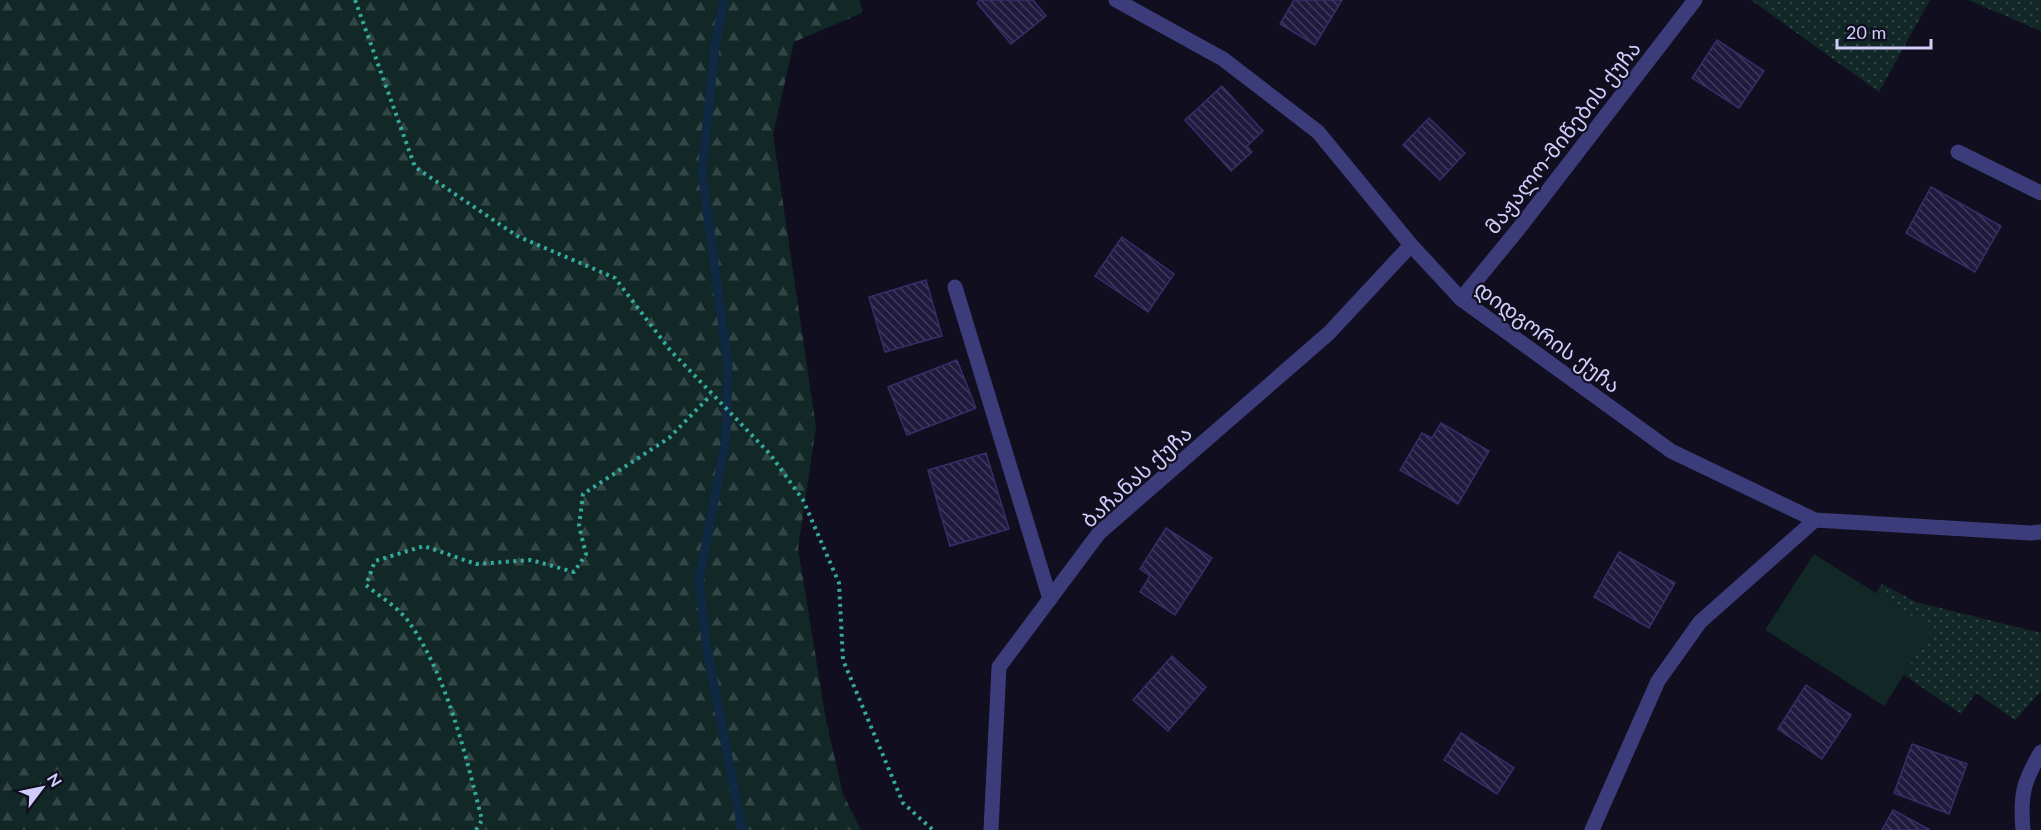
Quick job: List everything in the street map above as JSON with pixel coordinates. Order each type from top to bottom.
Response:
[{"type":"street","name":"დიდგორის ქუჩა","points":[[1116,0],[1222,59],[1318,132],[1411,245],[1461,298],[1671,451],[1815,520],[2041,532]]},
{"type":"street","name":"მაჟალო-მიწების ქუჩა","points":[[1461,298],[1520,227],[1695,0]]},
{"type":"street","points":[[1958,152],[2041,193]]},
{"type":"street","name":"ბაჩანას ქუჩა","points":[[991,830],[999,667],[1099,533],[1329,333],[1411,245]]},
{"type":"street","points":[[955,287],[1050,599]]},
{"type":"street","points":[[1593,830],[1658,681],[1700,622],[1815,520]]},
{"type":"street","points":[[2023,830],[2021,798],[2032,768],[2041,752]]},
{"type":"path","points":[[355,0],[415,167],[517,236],[615,278],[670,350],[770,454],[803,500],[839,583],[843,660],[903,803],[933,830]]},
{"type":"path","points":[[476,830],[482,820],[467,762],[439,678],[407,620],[366,585],[375,561],[423,546],[476,564],[531,560],[574,572],[586,554],[579,526],[583,494],[669,438],[711,395]]},
{"type":"green space","points":[[0,0],[860,0],[862,13],[794,42],[773,135],[816,427],[798,548],[826,720],[843,794],[861,830],[0,830]]},
{"type":"green space","points":[[1751,0],[1930,0],[1879,92]]},
{"type":"green space","points":[[1968,0],[2041,0],[2041,31]]},
{"type":"green space","points":[[1814,554],[1933,629],[1884,706],[1765,630]]},
{"type":"green space","points":[[1882,584],[1916,602],[2041,633],[2041,691],[2015,720],[1976,693],[1961,714],[1904,675],[1932,629],[1876,593]]},
{"type":"building","points":[[980,0],[1033,0],[1046,16],[1011,44],[977,3]]},
{"type":"building","points":[[1294,0],[1342,0],[1315,45],[1280,24]]},
{"type":"building","points":[[1717,40],[1764,71],[1739,108],[1692,78]]},
{"type":"building","points":[[1222,86],[1263,131],[1247,146],[1252,152],[1231,171],[1185,120]]},
{"type":"building","points":[[1429,118],[1465,153],[1440,180],[1403,145]]},
{"type":"building","points":[[1931,187],[2001,226],[1975,272],[1906,233]]},
{"type":"building","points":[[1122,237],[1174,274],[1148,312],[1095,276]]},
{"type":"building","points":[[926,280],[942,336],[885,352],[869,297]]},
{"type":"building","points":[[957,360],[976,408],[907,435],[888,387]]},
{"type":"building","points":[[1441,423],[1489,451],[1458,504],[1400,470],[1422,433],[1432,438]]},
{"type":"building","points":[[986,453],[1009,529],[950,546],[928,470]]},
{"type":"building","points":[[1166,528],[1212,558],[1175,615],[1140,592],[1150,576],[1140,569]]},
{"type":"building","points":[[1619,552],[1675,583],[1649,628],[1594,597]]},
{"type":"building","points":[[1172,656],[1206,687],[1168,731],[1133,700]]},
{"type":"building","points":[[1806,685],[1851,715],[1822,759],[1778,729]]},
{"type":"building","points":[[1461,733],[1514,768],[1497,794],[1444,760]]},
{"type":"building","points":[[1912,744],[1967,764],[1949,814],[1894,793]]},
{"type":"building","points":[[1893,810],[1930,830],[1882,830]]},
{"type":"waterway","points":[[724,0],[715,47],[702,172],[728,366],[727,413],[725,444],[699,580],[706,643],[742,830]]}]
